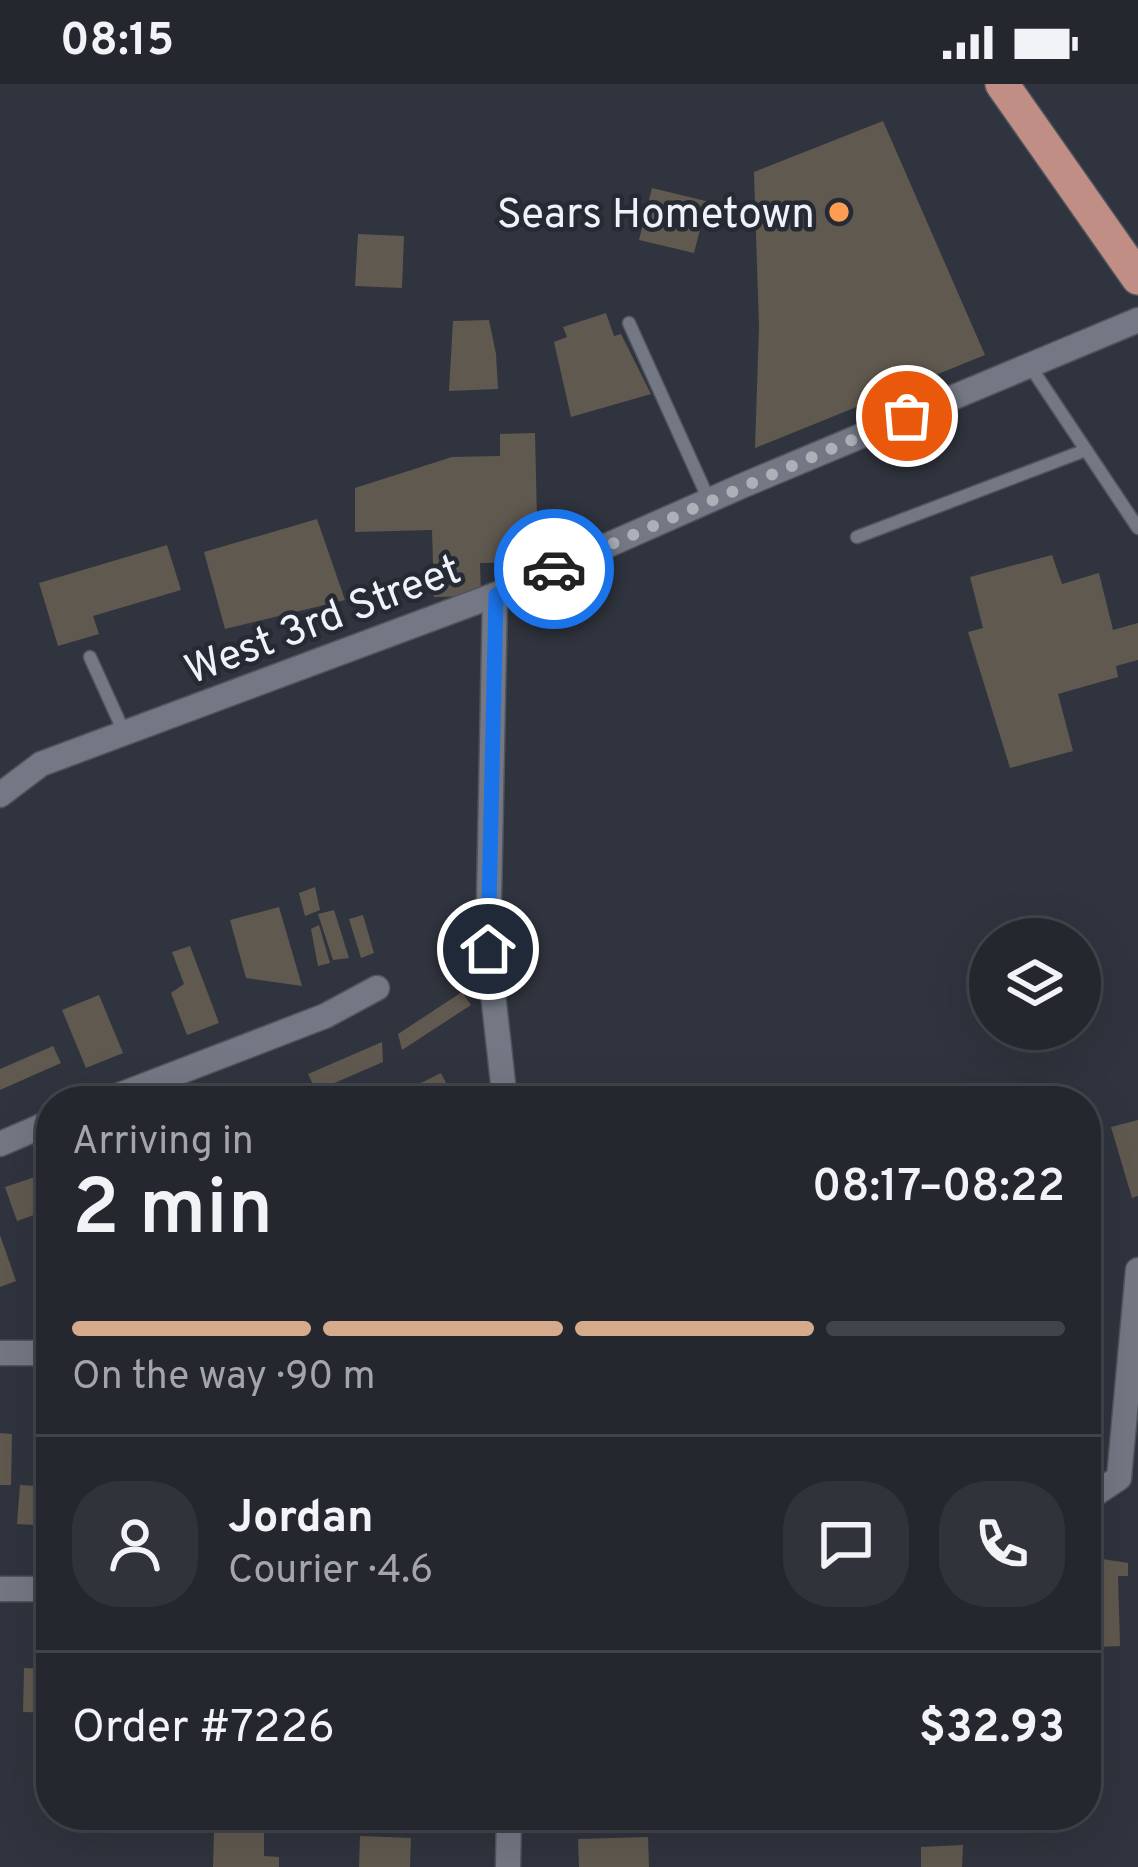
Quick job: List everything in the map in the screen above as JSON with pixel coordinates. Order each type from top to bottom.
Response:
[{"type":"main road","points":[[1002,84],[1138,278]]},
{"type":"street","name":"West 3rd Street","points":[[0,795],[41,764],[496,595],[1138,320]]},
{"type":"street","points":[[496,595],[488,949],[503,1086]]},
{"type":"street","points":[[143,1086],[325,1016],[377,988]]},
{"type":"street","points":[[0,1144],[36,1128]]},
{"type":"street","points":[[1101,1490],[1119,1478],[1138,1270]]},
{"type":"street","points":[[0,1353],[36,1353]]},
{"type":"street","points":[[0,1589],[36,1589]]},
{"type":"street","points":[[508,1867],[509,1830]]},
{"type":"lane","points":[[628,323],[710,500]]},
{"type":"lane","points":[[1030,365],[1138,528]]},
{"type":"lane","points":[[857,537],[1086,450]]},
{"type":"lane","points":[[90,657],[125,733]]},
{"type":"building","points":[[883,121],[985,355],[755,448],[759,327],[754,172]]},
{"type":"building","points":[[652,188],[722,205],[717,226],[702,222],[694,253],[639,240]]},
{"type":"building","points":[[358,234],[404,236],[402,288],[355,286]]},
{"type":"building","points":[[606,313],[614,336],[621,334],[651,394],[571,417],[554,342],[567,337],[563,327]]},
{"type":"building","points":[[489,320],[498,389],[449,391],[453,321]]},
{"type":"building","points":[[535,433],[538,562],[480,563],[481,596],[434,597],[432,530],[355,532],[355,488],[452,457],[500,456],[500,434]]},
{"type":"building","points":[[317,519],[345,600],[225,629],[204,552]]},
{"type":"building","points":[[167,545],[181,590],[93,616],[99,634],[58,646],[39,583]]},
{"type":"building","points":[[1052,555],[1062,584],[1099,573],[1113,630],[1138,623],[1138,660],[1116,666],[1118,677],[1058,694],[1073,751],[1010,768],[968,632],[983,628],[970,577]]},
{"type":"building","points":[[315,887],[320,910],[305,916],[299,893]]},
{"type":"building","points":[[279,907],[302,986],[246,978],[230,920]]},
{"type":"building","points":[[334,910],[349,958],[333,960],[318,914]]},
{"type":"building","points":[[363,915],[374,953],[361,958],[349,919]]},
{"type":"building","points":[[319,925],[330,963],[318,966],[311,929]]},
{"type":"building","points":[[190,946],[219,1023],[187,1035],[171,993],[184,984],[172,952]]},
{"type":"building","points":[[462,992],[471,1005],[402,1050],[398,1034]]},
{"type":"building","points":[[99,995],[123,1053],[86,1068],[62,1010]]},
{"type":"building","points":[[382,1042],[383,1062],[328,1086],[314,1086],[308,1074]]},
{"type":"building","points":[[53,1046],[61,1063],[0,1090],[0,1069]]},
{"type":"building","points":[[441,1073],[448,1086],[415,1086]]},
{"type":"building","points":[[1138,1120],[1138,1196],[1132,1198],[1111,1127]]},
{"type":"building","points":[[35,1177],[36,1214],[17,1221],[5,1187]]},
{"type":"building","points":[[0,1235],[16,1281],[0,1287]]},
{"type":"building","points":[[0,1433],[12,1434],[11,1485],[0,1485]]},
{"type":"building","points":[[20,1485],[36,1486],[36,1539],[35,1525],[17,1524]]},
{"type":"building","points":[[1101,1559],[1128,1563],[1128,1576],[1118,1576],[1120,1646],[1101,1647]]},
{"type":"building","points":[[24,1668],[36,1668],[36,1712],[23,1712]]},
{"type":"building","points":[[214,1832],[264,1833],[264,1856],[279,1857],[279,1867],[213,1867]]},
{"type":"building","points":[[360,1836],[411,1838],[410,1867],[359,1867]]},
{"type":"building","points":[[648,1837],[649,1867],[579,1867],[578,1839]]},
{"type":"building","points":[[963,1845],[962,1867],[921,1867],[921,1847]]},
{"type":"way so far","points":[[554,569],[907,416]]},
{"type":"place","name":"Sears Hometown","points":[[839,212]]},
{"type":"route","points":[[488,949],[496,595],[554,569]]}]
